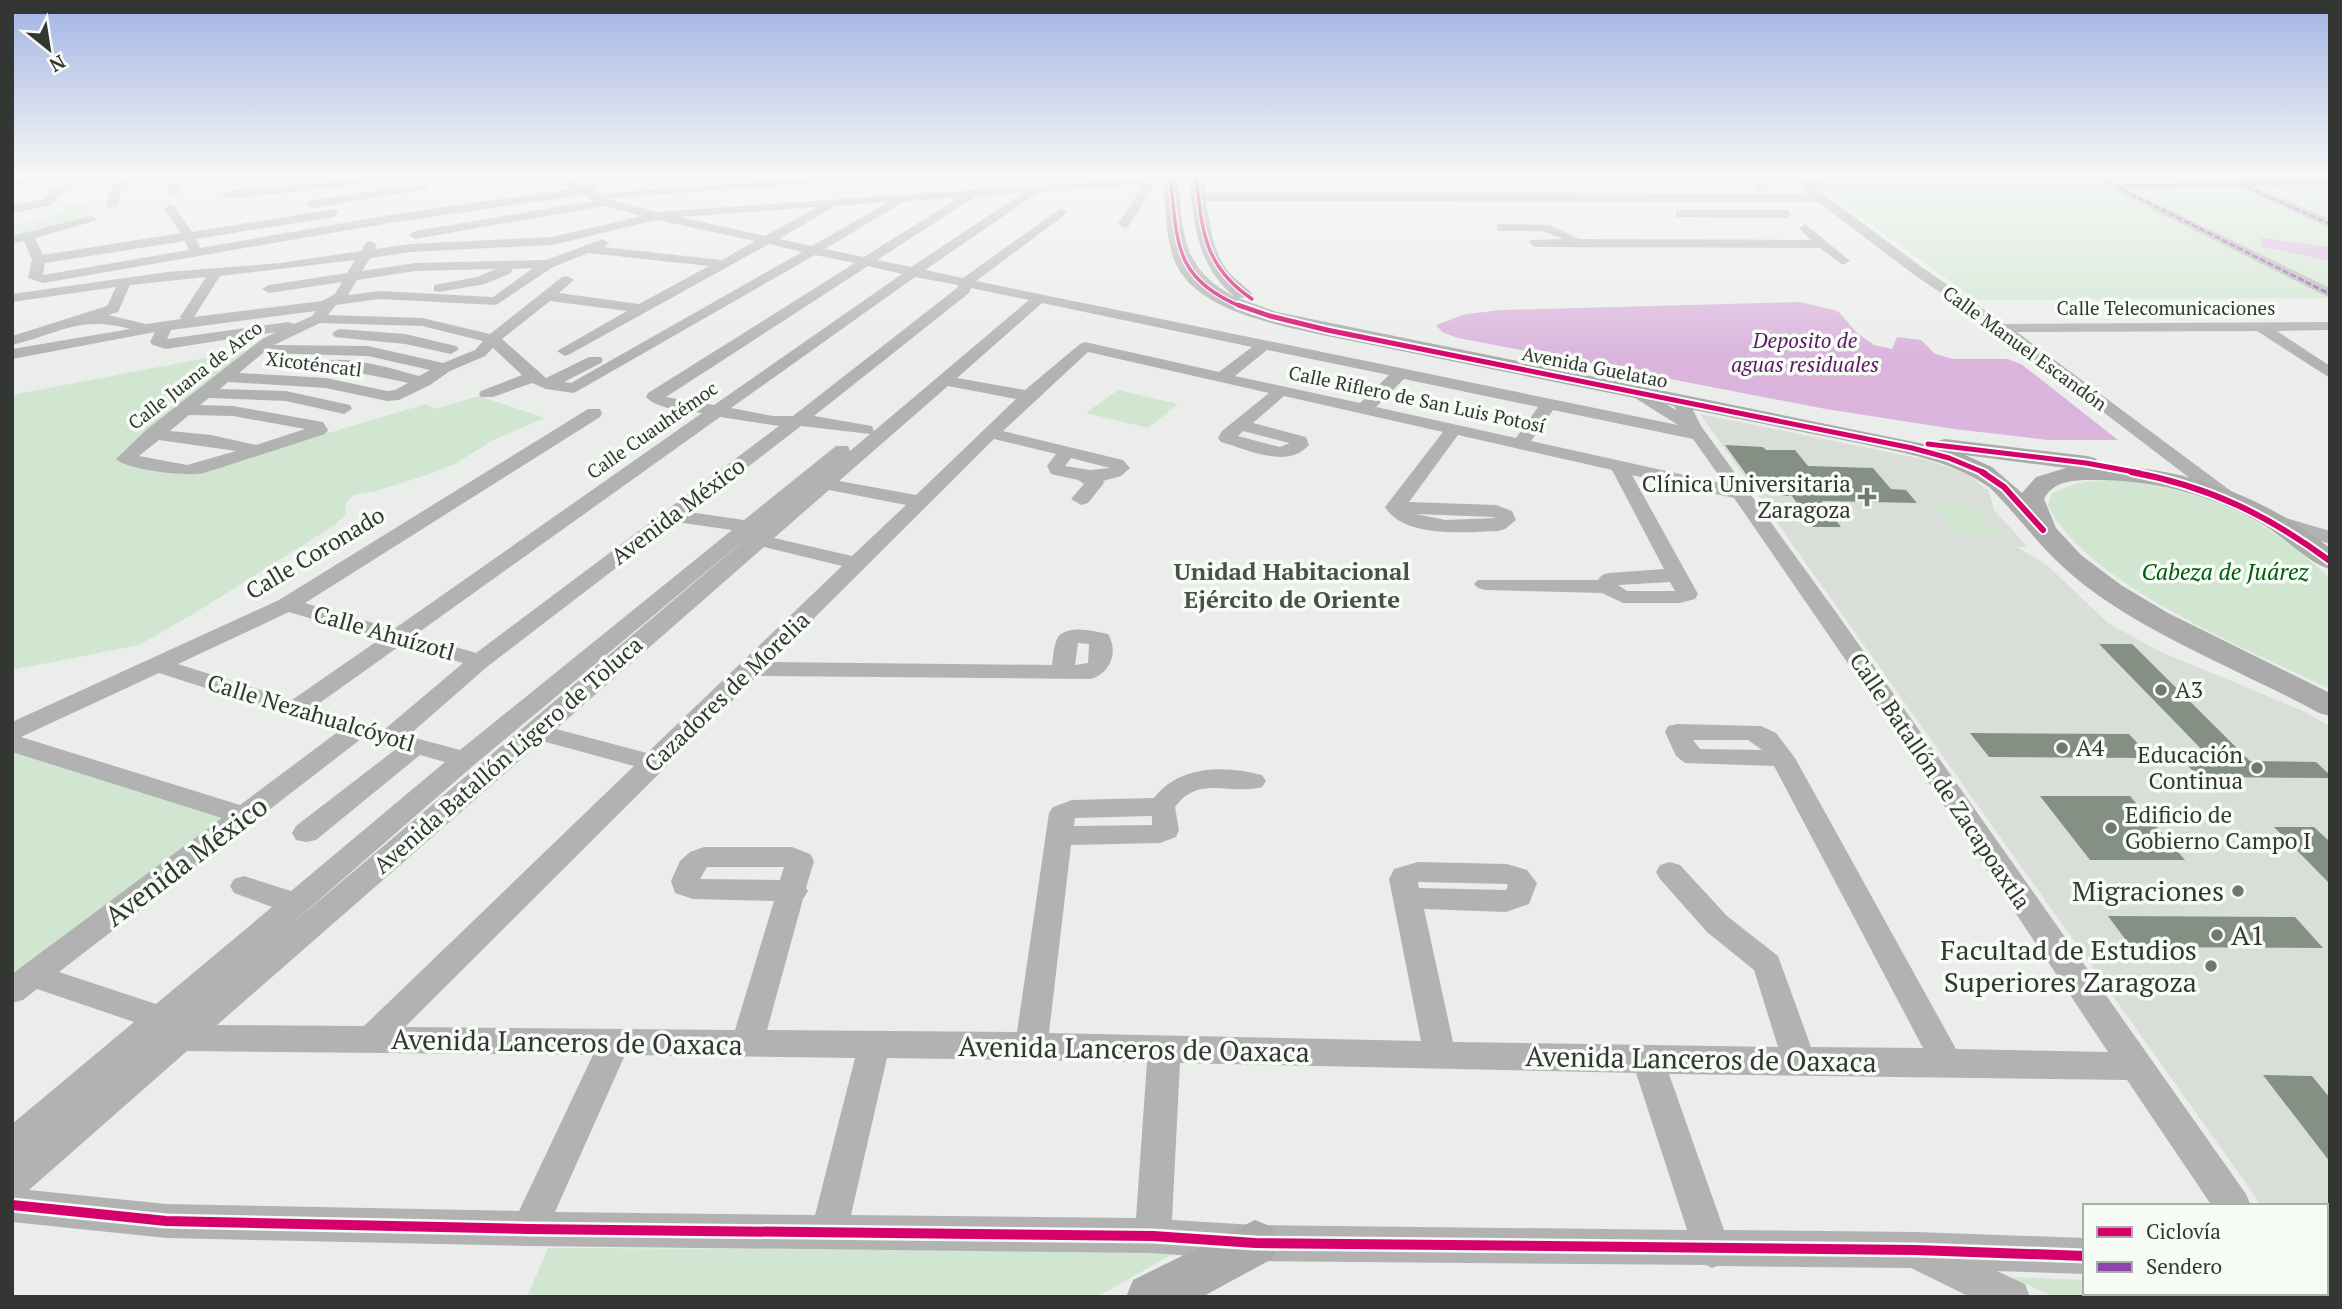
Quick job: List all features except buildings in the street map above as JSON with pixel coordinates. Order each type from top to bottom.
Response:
[{"type":"main road","name":"Avenida Guelatao","points":[[1176,236],[1185,265],[1194,277],[1238,304],[1268,316],[1858,436],[1973,467],[2000,484],[2071,562],[2142,610],[2330,706]]},
{"type":"main road","name":"Avenida Guelatao","points":[[1206,236],[1213,264],[1226,281],[1251,298],[1327,330]]},
{"type":"main road","name":"Avenida Guelatao","points":[[1858,436],[2078,462],[2156,478]]},
{"type":"main road","points":[[2043,530],[2032,499],[2044,482],[2065,475],[2087,473],[2156,478],[2232,501],[2259,513],[2306,541],[2330,561]]},
{"type":"main road","points":[[1151,1297],[1255,1243]]},
{"type":"street","points":[[12,240],[28,236]]},
{"type":"street","points":[[28,236],[38,260],[35,278],[39,300],[64,324]]},
{"type":"street","points":[[38,260],[114,242],[188,236]]},
{"type":"street","points":[[189,236],[196,254]]},
{"type":"street","points":[[12,327],[39,300],[122,266],[293,236]]},
{"type":"street","points":[[326,309],[355,274],[377,236]]},
{"type":"street","points":[[152,278],[280,267],[426,236]]},
{"type":"street","points":[[593,236],[598,238]]},
{"type":"street","points":[[464,285],[513,288],[548,264],[586,249],[602,236]]},
{"type":"street","points":[[750,236],[1399,374],[1696,431]]},
{"type":"street","points":[[565,351],[775,236]]},
{"type":"street","points":[[487,394],[540,381],[574,388],[598,367],[841,236]]},
{"type":"street","points":[[866,430],[799,420],[773,421],[662,401],[654,397],[899,236]]},
{"type":"street","name":"Calle Cuauhtémoc","points":[[294,710],[966,236]]},
{"type":"street","name":"Avenida México","points":[[389,739],[480,661],[799,420],[964,290],[965,283],[1028,236]]},
{"type":"street","points":[[1568,236],[1576,243]]},
{"type":"street","points":[[1697,236],[1704,244]]},
{"type":"street","points":[[1815,236],[1843,261]]},
{"type":"street","name":"Calle Manuel Escandón","points":[[1872,236],[2001,328],[2232,501]]},
{"type":"street","points":[[2213,236],[2330,294]]},
{"type":"street","points":[[12,298],[39,300],[118,283],[370,247],[540,243],[598,238]]},
{"type":"street","points":[[114,242],[122,266]]},
{"type":"street","points":[[1535,243],[1824,244]]},
{"type":"street","points":[[415,267],[430,247]]},
{"type":"street","points":[[586,249],[725,264]]},
{"type":"street","points":[[380,295],[464,285],[493,277],[513,264]]},
{"type":"street","points":[[269,289],[415,267],[513,264],[548,264],[553,267],[549,275],[572,280],[547,296],[493,339],[480,353],[444,368],[424,382],[395,396]]},
{"type":"street","points":[[187,317],[215,274]]},
{"type":"street","points":[[12,341],[114,308],[118,283]]},
{"type":"street","name":"Calle Juana de Arco","points":[[81,318],[114,320],[146,329],[164,328],[224,317],[326,309],[380,295],[492,302],[501,299],[513,288]]},
{"type":"street","name":"Avenida Batallón Ligero de Toluca","points":[[12,1182],[294,903],[465,759],[754,534],[825,484],[946,381],[1033,295]]},
{"type":"street","points":[[547,296],[642,309]]},
{"type":"street","points":[[164,328],[158,342],[166,344],[240,331],[326,309],[422,322],[493,339],[540,381]]},
{"type":"street","name":"Calle Juana de Arco","points":[[257,450],[194,470],[125,459],[258,349],[275,337],[296,331],[326,309]]},
{"type":"street","name":"Calle Telecomunicaciones","points":[[2001,328],[2330,326]]},
{"type":"street","points":[[2262,327],[2330,373]]},
{"type":"street","points":[[12,354],[164,328]]},
{"type":"street","name":"Avenida Batallón Ligero de Toluca","points":[[168,1028],[536,731],[866,430],[997,328]]},
{"type":"street","points":[[296,331],[405,339],[452,349]]},
{"type":"street","points":[[166,344],[169,363]]},
{"type":"street","points":[[1222,378],[1265,344]]},
{"type":"street","name":"Calle Riflero de San Luis Potosí","points":[[1085,347],[1740,493]]},
{"type":"street","name":"Cazadores de Morelia","points":[[372,1040],[1028,396],[1085,347]]},
{"type":"street","points":[[258,349],[368,351],[444,368]]},
{"type":"street","points":[[244,362],[351,365],[424,382]]},
{"type":"street","points":[[1364,409],[1399,374]]},
{"type":"street","name":"Xicoténcatl","points":[[226,377],[326,383],[395,396]]},
{"type":"street","points":[[946,381],[1028,396]]},
{"type":"street","points":[[1240,425],[1282,391]]},
{"type":"street","name":"Calle Batallón de Zacapoaxtla","points":[[1632,391],[1696,431]]},
{"type":"street","points":[[206,393],[286,396],[344,409]]},
{"type":"street","name":"Calle Batallón de Zacapoaxtla","points":[[1680,400],[1696,431],[1844,639],[2232,1204]]},
{"type":"street","points":[[1521,443],[1548,404]]},
{"type":"street","points":[[152,434],[211,440],[257,450],[319,430],[317,426],[251,414],[183,410]]},
{"type":"street","name":"Calle Coronado","points":[[12,732],[287,605],[594,413]]},
{"type":"street","points":[[1395,507],[1454,429]]},
{"type":"street","points":[[991,433],[1117,464],[1121,468],[1113,474],[1082,474],[1055,468],[1068,452]]},
{"type":"street","points":[[1485,584],[1609,587],[1613,594],[1623,597],[1685,596],[1687,591],[1618,465]]},
{"type":"street","points":[[2156,478],[2188,479],[2193,475],[2192,470]]},
{"type":"street","points":[[1081,499],[1095,483],[1082,474]]},
{"type":"street","points":[[825,484],[922,502]]},
{"type":"street","points":[[1395,507],[1496,511],[1507,518],[1498,525],[1439,526],[1399,513],[1395,507]]},
{"type":"street","points":[[2259,513],[2330,538]]},
{"type":"street","points":[[671,515],[754,534],[858,564]]},
{"type":"street","name":"Calle Ahuízotl","points":[[287,605],[480,661]]},
{"type":"street","name":"Calle Nezahualcóyotl","points":[[157,665],[414,747],[465,759]]},
{"type":"street","points":[[751,670],[1062,672]]},
{"type":"street","name":"Avenida México","points":[[22,983],[358,729]]},
{"type":"street","points":[[536,731],[652,763]]},
{"type":"street","points":[[12,743],[246,816]]},
{"type":"street","points":[[306,834],[414,747]]},
{"type":"street","points":[[1782,758],[1947,1062]]},
{"type":"street","points":[[1031,1046],[1060,836],[1060,816],[1068,810],[1162,807],[1179,785],[1192,781],[1253,781]]},
{"type":"street","points":[[1670,872],[1717,924],[1767,964],[1791,1041],[1801,1060]]},
{"type":"street","points":[[244,886],[294,903]]},
{"type":"street","points":[[747,1043],[793,891]]},
{"type":"street","points":[[1407,898],[1437,1055]]},
{"type":"street","points":[[22,983],[87,992],[168,1028]]},
{"type":"street","name":"Avenida Lanceros de Oaxaca","points":[[12,1145],[132,1041],[168,1028],[372,1040],[1031,1046],[1648,1060],[2135,1066]]},
{"type":"street","points":[[529,1229],[615,1043]]},
{"type":"street","points":[[829,1231],[874,1045]]},
{"type":"street","points":[[1153,1236],[1164,1049]]},
{"type":"street","points":[[1648,1060],[1712,1250]]},
{"type":"street","points":[[12,1205],[166,1221],[529,1229],[1153,1236],[1255,1243],[1916,1251],[2083,1256]]},
{"type":"street","points":[[1916,1251],[2011,1297]]},
{"type":"shaded area","name":"Facultad de Estudios Superiores Zaragoza","points":[[1700,414],[1927,460],[1967,474],[1989,491],[1994,510],[2028,547],[2017,547],[2047,565],[2108,623],[2161,652],[2301,710],[2330,726],[2330,1297],[2328,1295],[2328,1204],[2261,1204]]},
{"type":"green space","points":[[1887,236],[2330,236],[2330,298],[1976,300]]},
{"type":"green space","points":[[253,349],[116,461],[193,473],[426,404],[435,409],[479,396],[545,418],[493,440],[455,464],[433,473],[376,491],[353,495],[345,505],[346,514],[335,525],[139,645],[12,670],[12,395]]},
{"type":"green space","points":[[1118,390],[1178,404],[1148,428],[1086,413]]},
{"type":"green space","name":"Cabeza de Juárez","points":[[2112,479],[2175,490],[2230,509],[2279,537],[2330,578],[2330,689],[2217,635],[2132,588],[2096,561],[2067,534],[2048,505],[2052,493],[2078,483]]},
{"type":"green space","points":[[1933,503],[1972,505],[2000,537],[1960,536]]},
{"type":"green space","points":[[12,748],[240,817],[12,980]]},
{"type":"green space","points":[[548,1248],[1178,1251],[1097,1297],[527,1297]]},
{"type":"green space","points":[[2012,1277],[2083,1280],[2083,1295],[2268,1297],[2053,1297]]},
{"type":"water","points":[[2262,238],[2330,247],[2330,261],[2260,246]]},
{"type":"water","name":"Deposito de aguas residuales","points":[[1800,302],[1838,311],[1857,333],[1874,345],[1892,349],[1897,337],[1921,340],[1935,354],[1953,359],[2007,359],[2021,364],[2118,440],[2048,440],[1954,429],[1826,409],[1458,338],[1442,332],[1436,325],[1466,314],[1501,310]]},
{"type":"marked path","points":[[2215,236],[2330,294]]},
{"type":"cycle path","points":[[1177,236],[1186,266],[1197,280],[1212,292],[1250,310],[1327,330],[1931,452],[1967,464],[1998,482],[2043,530]]},
{"type":"cycle path","points":[[1205,236],[1214,261],[1223,275],[1235,288],[1252,299]]},
{"type":"cycle path","points":[[1928,444],[2086,463],[2140,473],[2192,487],[2242,505],[2288,530],[2330,561]]},
{"type":"cycle path","points":[[12,1205],[166,1221],[529,1229],[1153,1236],[1255,1243],[1916,1250],[2083,1256]]},
{"type":"place","name":"Clínica Universitaria Zaragoza","points":[[1867,497]]},
{"type":"place","name":"A3","points":[[2161,690]]},
{"type":"place","name":"A4","points":[[2062,748]]},
{"type":"place","name":"Educación Continua","points":[[2257,768]]},
{"type":"place","name":"Edificio de Gobierno Campo I","points":[[2111,828]]},
{"type":"place","name":"Migraciones","points":[[2238,891]]},
{"type":"place","name":"A1","points":[[2217,935]]},
{"type":"place","name":"Facultad de Estudios Superiores Zaragoza","points":[[2211,966]]},
{"type":"district","name":"Unidad Habitacional Ejército de Oriente","points":[[1292,586]]}]
